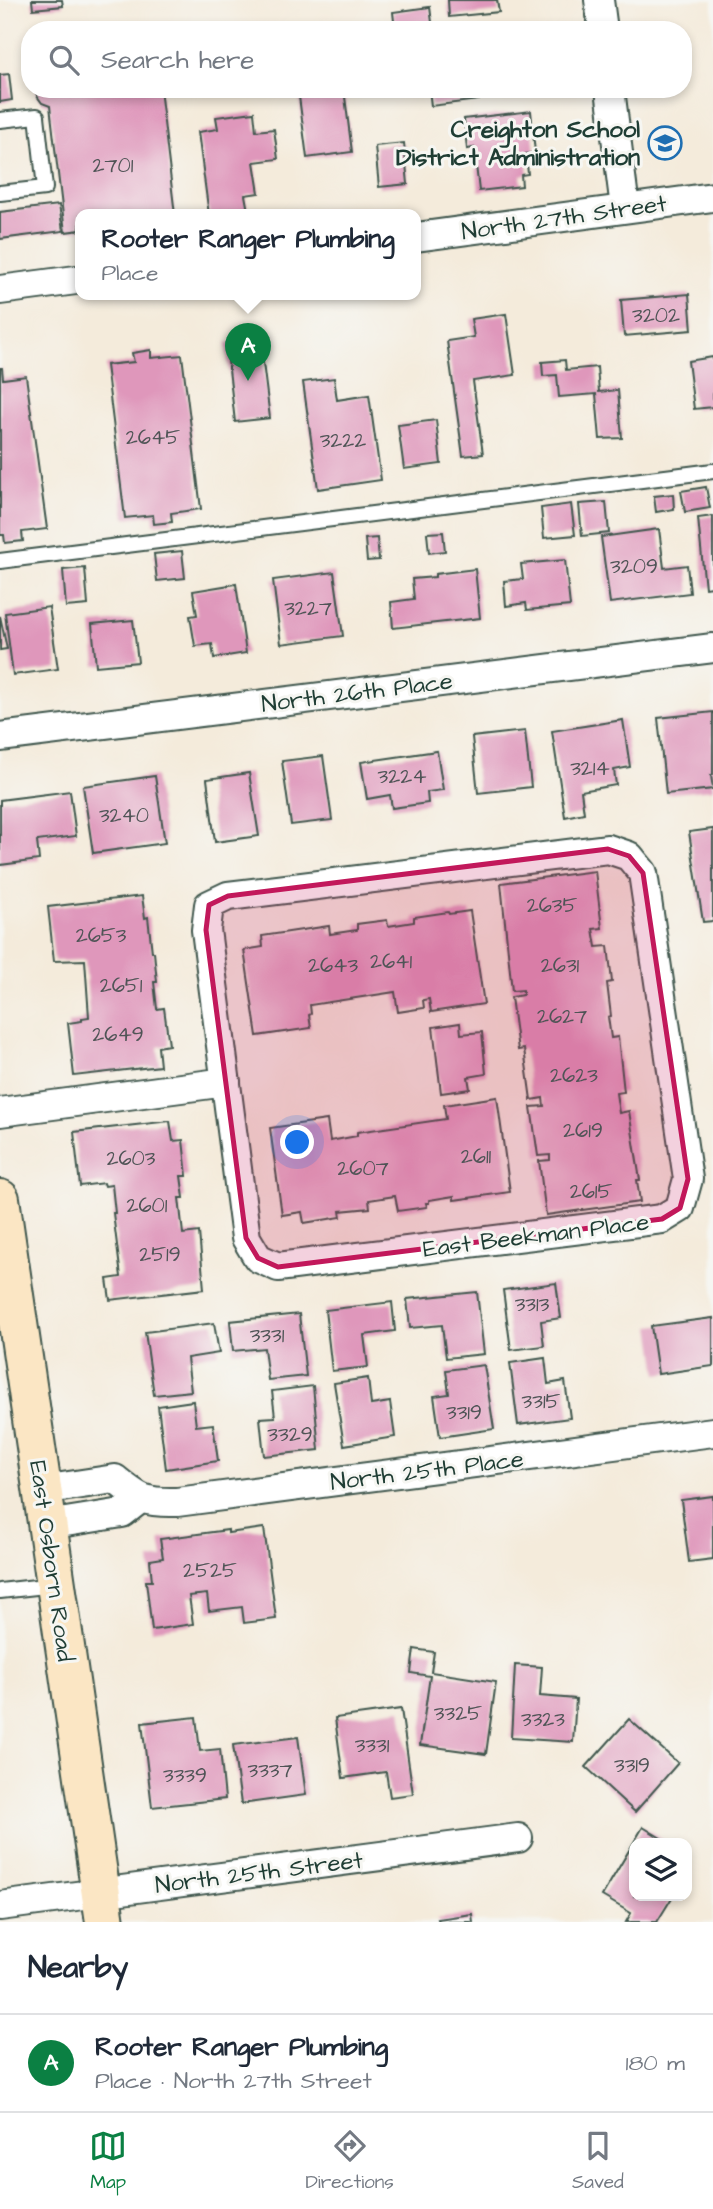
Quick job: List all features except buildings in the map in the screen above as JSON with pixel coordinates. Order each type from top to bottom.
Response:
[{"type":"main road","name":"East Osborn Road","points":[[0,1199],[4,1252],[103,1908]]},
{"type":"street","points":[[599,0],[602,21]]},
{"type":"street","points":[[611,98],[625,208]]},
{"type":"street","name":"North 27th Street","points":[[421,235],[713,197]]},
{"type":"street","points":[[0,290],[75,280]]},
{"type":"street","name":"North 26th Place","points":[[0,737],[713,648]]},
{"type":"street","name":"East Beekman Place","points":[[608,849],[629,856],[643,873],[688,1179],[680,1208],[662,1219],[278,1267],[258,1258],[246,1238],[226,1082],[206,930],[209,905],[228,896],[608,849]]},
{"type":"street","points":[[0,1112],[226,1082]]},
{"type":"street","name":"North 25th Place","points":[[44,1507],[122,1513],[140,1499],[158,1503],[177,1502],[713,1432]]},
{"type":"street","name":"North 25th Street","points":[[0,1906],[103,1908],[518,1838]]},
{"type":"lane","points":[[0,120],[37,116],[45,188],[0,193]]},
{"type":"lane","points":[[0,561],[713,471]]},
{"type":"lane","points":[[0,1591],[56,1584]]},
{"type":"highlighted area","points":[[608,849],[629,856],[643,873],[688,1179],[680,1208],[662,1219],[278,1267],[258,1258],[246,1238],[206,930],[209,905],[228,896]]},
{"type":"place","name":"Creighton School District Administration","points":[[665,143]]},
{"type":"place","name":"Rooter Ranger Plumbing","points":[[248,381]]}]
